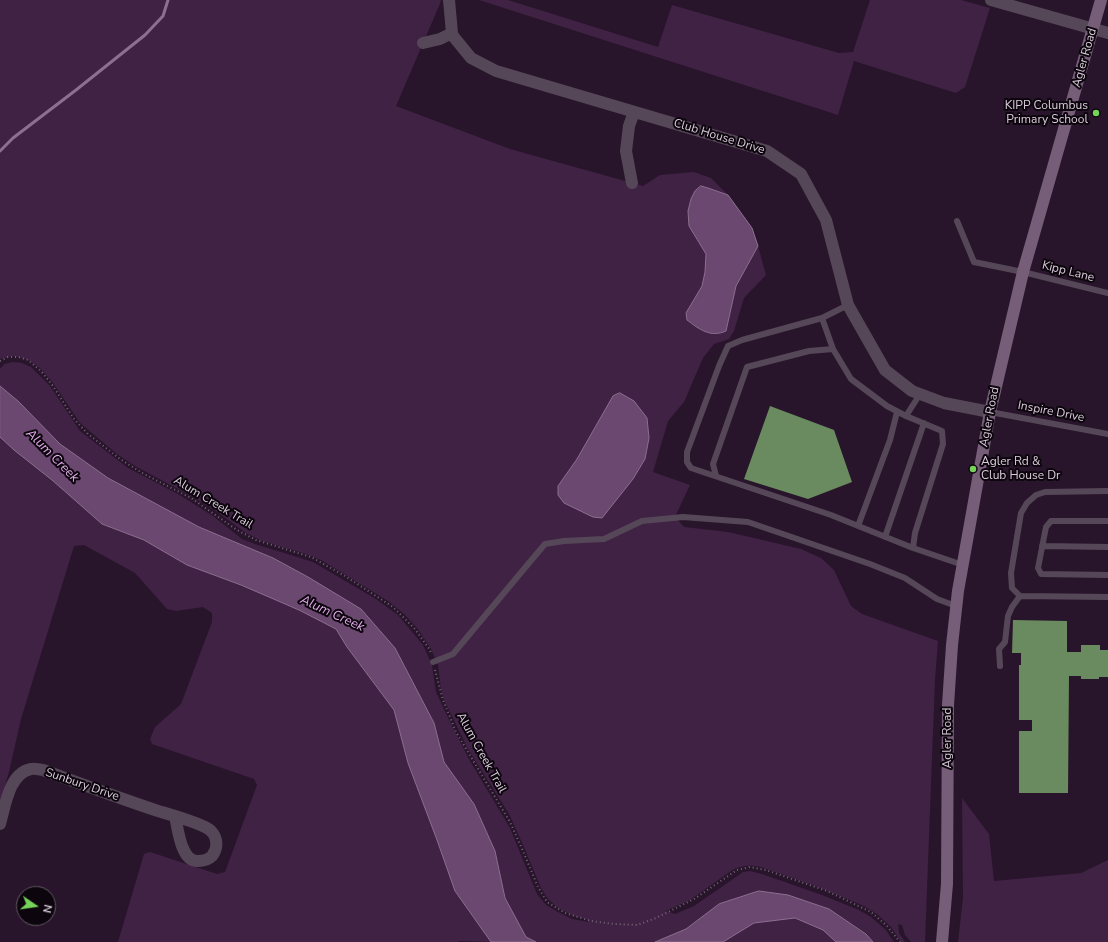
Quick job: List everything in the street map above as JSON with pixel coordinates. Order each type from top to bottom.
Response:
[{"type":"main road","name":"Agler Road","points":[[943,939],[947,884],[948,705],[956,606],[990,412],[1023,272],[1101,0]]},
{"type":"street","points":[[423,43],[440,39],[452,34],[449,0]]},
{"type":"street","points":[[991,0],[1006,2],[1108,33]]},
{"type":"street","name":"Club House Drive","points":[[452,34],[471,58],[496,71],[767,151],[801,174],[826,220],[848,305],[885,370],[912,391],[944,403],[990,412]]},
{"type":"street","points":[[632,183],[626,151],[629,126],[634,112]]},
{"type":"street","name":"Sunbury Drive","points":[[0,824],[14,780],[20,773],[32,769],[44,770],[131,802],[175,816]]},
{"type":"lane","name":"Kipp Lane","points":[[958,221],[974,262],[1023,272],[1108,293]]},
{"type":"lane","points":[[848,305],[822,318],[742,340],[728,346],[687,452],[687,462],[691,468],[831,515],[913,548],[963,565]]},
{"type":"lane","points":[[822,318],[833,349],[851,379],[897,412],[942,431],[943,444],[915,533],[913,548]]},
{"type":"lane","points":[[716,476],[713,464],[747,367],[809,351],[833,349]]},
{"type":"lane","points":[[906,416],[920,394]]},
{"type":"lane","points":[[858,526],[890,440],[897,412]]},
{"type":"lane","name":"Inspire Drive","points":[[990,412],[1108,434]]},
{"type":"lane","points":[[885,537],[924,423]]},
{"type":"lane","points":[[1108,491],[1044,492],[1036,495],[1027,503],[1021,512],[1011,574],[1012,588],[1020,596],[1108,597]]},
{"type":"lane","points":[[433,662],[453,654],[545,544],[564,541],[604,539],[642,521],[683,517],[748,522],[870,564],[905,578],[937,599],[956,606]]},
{"type":"lane","points":[[1108,521],[1052,521],[1046,527],[1038,568],[1041,574],[1108,575]]},
{"type":"lane","points":[[1042,546],[1108,548]]},
{"type":"lane","points":[[1000,666],[999,648],[1005,642],[1008,616],[1012,607],[1020,596]]},
{"type":"path","name":"Alum Creek Trail","points":[[0,361],[8,357],[28,360],[41,370],[74,419],[88,434],[120,459],[144,474],[191,498],[237,530],[256,540],[311,557],[345,576],[393,607],[415,628],[430,650],[443,700],[456,732],[510,822],[538,887],[547,902],[565,913],[591,921],[636,925],[656,918],[694,899],[737,870],[750,867],[766,870],[827,891],[871,912],[887,926],[900,942]]},
{"type":"shaded area","points":[[0,0],[441,0],[396,106],[510,149],[643,186],[660,175],[694,172],[711,178],[728,195],[708,188],[689,226],[706,254],[705,272],[702,286],[686,313],[687,320],[705,332],[715,334],[726,331],[736,286],[758,246],[766,275],[744,298],[734,331],[729,339],[714,344],[703,358],[684,402],[668,421],[653,472],[690,485],[675,517],[684,527],[728,532],[801,549],[821,558],[834,570],[851,606],[862,614],[938,641],[935,680],[925,942],[911,942],[905,935],[902,925],[898,924],[899,933],[905,942],[901,942],[891,927],[878,915],[864,906],[818,887],[761,867],[749,866],[731,871],[690,900],[666,911],[675,914],[694,906],[743,872],[750,871],[822,895],[859,910],[871,917],[885,929],[894,942],[873,942],[866,933],[829,909],[788,895],[719,904],[686,929],[655,942],[536,942],[526,937],[505,898],[495,851],[474,804],[444,762],[434,723],[395,648],[361,609],[273,558],[199,527],[108,478],[60,444],[18,401],[0,386],[0,369],[4,364],[13,362],[22,363],[31,367],[50,386],[80,431],[128,468],[178,494],[213,516],[242,539],[313,562],[376,599],[398,615],[423,645],[432,665],[436,692],[470,761],[510,828],[537,894],[546,905],[558,912],[572,919],[589,922],[586,919],[574,916],[558,908],[548,899],[541,888],[509,814],[468,749],[444,700],[438,665],[431,649],[417,628],[404,614],[388,601],[321,560],[262,541],[246,533],[216,511],[193,497],[135,466],[117,454],[80,423],[53,383],[40,368],[30,361],[22,358],[13,356],[0,359]],"holes":[[[647,418],[649,438],[645,459],[633,479],[602,517],[558,486],[577,459]]]},
{"type":"shaded area","points":[[479,0],[508,0],[658,47],[672,5],[839,53],[853,52],[870,0],[961,0],[990,8],[965,87],[956,93],[854,61],[838,115]]},
{"type":"shaded area","points":[[0,437],[102,524],[144,540],[187,565],[241,585],[299,610],[336,629],[347,647],[394,710],[408,763],[455,891],[491,942],[118,942],[144,854],[150,852],[217,874],[225,872],[257,785],[254,779],[152,744],[150,739],[155,727],[181,704],[212,622],[212,613],[203,607],[176,611],[167,609],[135,573],[84,545],[74,546],[21,719],[9,772],[0,803]]},
{"type":"shaded area","points":[[962,798],[989,834],[994,881],[1081,873],[1108,860],[1108,942],[958,942],[963,898]]},
{"type":"shaded area","points":[[795,918],[823,930],[836,942],[723,942],[754,923]]},
{"type":"water","points":[[701,186],[728,195],[752,228],[758,246],[736,286],[726,331],[715,334],[705,332],[687,320],[686,313],[702,286],[705,272],[706,254],[689,226],[688,211],[695,191]]},
{"type":"water","name":"Alum Creek","points":[[0,386],[18,401],[60,444],[108,478],[199,527],[273,558],[361,609],[395,648],[434,723],[444,762],[474,804],[495,851],[505,898],[526,937],[536,942],[491,942],[455,891],[408,763],[394,710],[347,647],[336,629],[299,610],[241,585],[187,565],[144,540],[102,524],[0,437]]},
{"type":"water","points":[[620,393],[634,401],[647,418],[649,438],[645,459],[633,479],[602,518],[593,517],[564,503],[558,495],[558,486],[577,459],[613,396]]},
{"type":"water","points":[[759,891],[788,895],[829,909],[866,934],[873,942],[836,942],[823,930],[795,918],[754,923],[723,942],[655,942],[686,929],[719,904]]},
{"type":"building","points":[[770,406],[834,430],[852,482],[808,499],[744,479]]},
{"type":"building","points":[[1013,620],[1067,621],[1067,652],[1081,652],[1081,645],[1100,645],[1100,650],[1108,650],[1108,677],[1099,677],[1099,679],[1081,679],[1081,676],[1069,676],[1068,793],[1019,793],[1019,731],[1032,731],[1032,720],[1019,720],[1019,665],[1021,665],[1021,653],[1012,653]]},
{"type":"waterway","points":[[0,151],[13,138],[145,35],[163,16],[168,0]]},
{"type":"place","name":"KIPP Columbus Primary School","points":[[1096,113]]},
{"type":"place","name":"Agler Rd & Club House Dr","points":[[973,469]]}]
